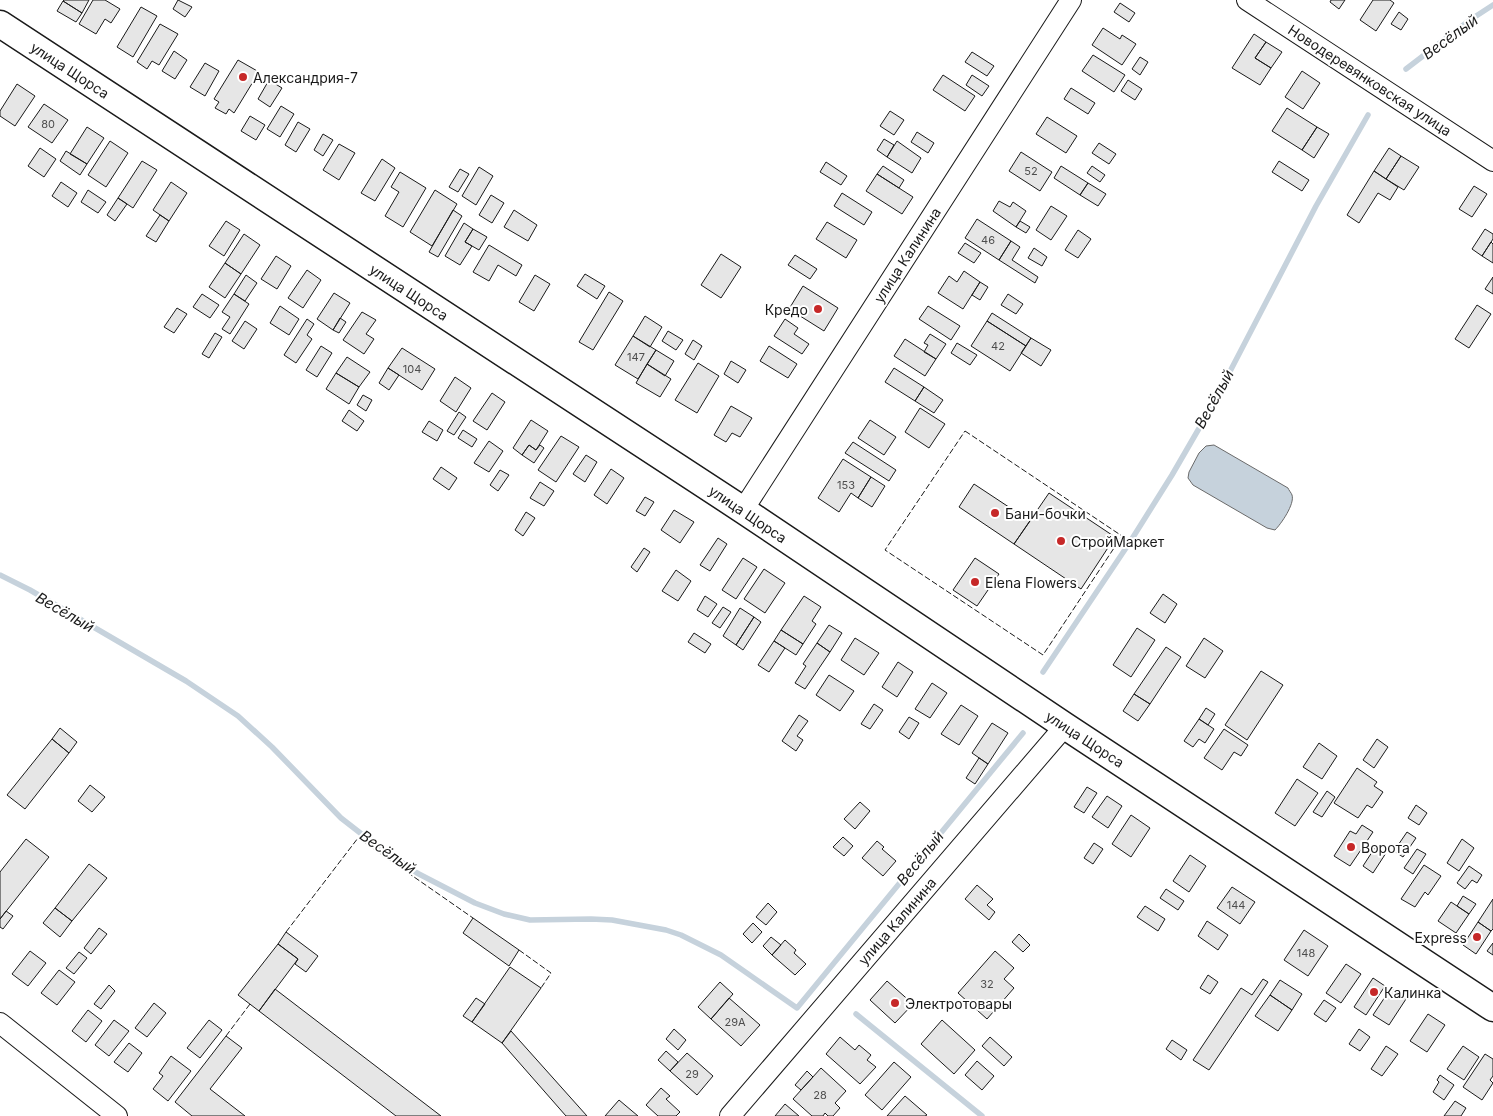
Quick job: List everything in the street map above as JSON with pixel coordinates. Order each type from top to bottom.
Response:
[{"type":"main road","name":"улица Щорса","points":[[0,24],[742,510],[1065,726],[1493,1008]]},
{"type":"street","name":"улица Калинина","points":[[742,510],[1071,0]]},
{"type":"street","name":"Новодеревянковская улица","points":[[1247,0],[1493,160]]},
{"type":"street","name":"улица Калинина","points":[[730,1116],[1065,726]]},
{"type":"street","points":[[0,1023],[117,1116]]},
{"type":"shaded area","points":[[1214,445],[1288,488],[1292,495],[1290,508],[1275,530],[1267,528],[1193,485],[1188,478],[1189,472],[1199,453],[1206,446]]},
{"type":"building","points":[[64,0],[89,0],[82,13]]},
{"type":"building","points":[[93,0],[105,0],[120,9],[111,23],[105,19],[96,34],[79,24]]},
{"type":"building","points":[[178,0],[192,7],[185,17],[173,9]]},
{"type":"building","points":[[1331,0],[1345,0],[1339,9],[1330,2]]},
{"type":"building","points":[[1373,0],[1390,0],[1394,3],[1376,31],[1360,20]]},
{"type":"building","points":[[63,1],[82,13],[76,22],[57,11]]},
{"type":"building","points":[[1120,3],[1135,13],[1129,22],[1114,12]]},
{"type":"building","points":[[141,7],[157,16],[133,57],[117,47]]},
{"type":"building","points":[[1399,12],[1408,19],[1401,30],[1391,24]]},
{"type":"building","points":[[160,24],[178,34],[159,65],[152,61],[147,69],[137,62]]},
{"type":"building","points":[[1103,28],[1120,39],[1122,35],[1136,44],[1122,65],[1092,45]]},
{"type":"building","points":[[1254,34],[1266,42],[1255,58],[1271,68],[1260,85],[1232,68]]},
{"type":"building","points":[[1266,42],[1282,52],[1271,68],[1255,58]]},
{"type":"building","points":[[174,51],[187,60],[175,79],[162,71]]},
{"type":"building","points":[[972,52],[994,66],[987,76],[965,62]]},
{"type":"building","points":[[1093,55],[1125,75],[1114,92],[1082,71]]},
{"type":"building","points":[[1140,57],[1148,62],[1140,75],[1132,69]]},
{"type":"building","points":[[238,60],[259,72],[234,113],[229,109],[226,114],[215,108],[219,102],[214,99]]},
{"type":"building","points":[[205,63],[219,71],[205,96],[190,87]]},
{"type":"building","points":[[1302,71],[1320,83],[1303,109],[1285,97]]},
{"type":"building","points":[[943,75],[975,96],[965,111],[933,90]]},
{"type":"building","points":[[972,75],[989,86],[982,96],[966,85]]},
{"type":"building","points":[[269,80],[282,88],[270,107],[258,99]]},
{"type":"building","points":[[1128,80],[1142,89],[1135,100],[1121,91]]},
{"type":"building","points":[[17,84],[35,96],[15,126],[0,116],[0,111]]},
{"type":"building","points":[[1071,88],[1095,103],[1088,114],[1064,99]]},
{"type":"building","points":[[44,104],[68,120],[52,143],[28,127]]},
{"type":"building","points":[[281,106],[294,114],[280,137],[267,129]]},
{"type":"building","points":[[1287,108],[1317,127],[1302,150],[1272,131]]},
{"type":"building","points":[[890,111],[904,120],[894,135],[880,126]]},
{"type":"building","points":[[250,116],[265,125],[256,140],[241,131]]},
{"type":"building","points":[[1047,117],[1077,136],[1066,153],[1036,134]]},
{"type":"building","points":[[298,122],[310,129],[296,152],[285,145]]},
{"type":"building","points":[[87,127],[104,138],[87,164],[70,154]]},
{"type":"building","points":[[1317,127],[1329,134],[1314,158],[1302,150]]},
{"type":"building","points":[[917,132],[934,143],[928,153],[911,142]]},
{"type":"building","points":[[323,134],[333,140],[323,156],[314,150]]},
{"type":"building","points":[[884,139],[894,145],[887,157],[877,150]]},
{"type":"building","points":[[110,141],[128,153],[106,187],[88,175]]},
{"type":"building","points":[[897,141],[921,158],[912,173],[887,157]]},
{"type":"building","points":[[1099,143],[1116,154],[1109,164],[1092,153]]},
{"type":"building","points":[[339,144],[355,153],[339,180],[323,170]]},
{"type":"building","points":[[40,148],[56,159],[44,177],[28,166]]},
{"type":"building","points":[[1389,148],[1401,156],[1386,179],[1374,171]]},
{"type":"building","points":[[66,151],[87,164],[80,175],[60,161]]},
{"type":"building","points":[[1021,152],[1052,172],[1040,191],[1009,171]]},
{"type":"building","points":[[1401,156],[1419,167],[1404,190],[1386,179]]},
{"type":"building","points":[[382,159],[395,168],[375,201],[361,193]]},
{"type":"building","points":[[142,161],[157,170],[133,208],[118,198]]},
{"type":"building","points":[[1279,161],[1309,180],[1302,191],[1272,172]]},
{"type":"building","points":[[826,162],[847,176],[841,185],[820,172]]},
{"type":"building","points":[[883,166],[904,180],[899,188],[877,174]]},
{"type":"building","points":[[1061,166],[1088,183],[1080,195],[1054,178]]},
{"type":"building","points":[[1092,166],[1105,175],[1100,182],[1087,173]]},
{"type":"building","points":[[479,167],[493,176],[476,205],[462,196]]},
{"type":"building","points":[[460,169],[469,174],[458,192],[449,187]]},
{"type":"building","points":[[1374,171],[1398,187],[1390,200],[1378,193],[1359,223],[1347,215]]},
{"type":"building","points":[[400,172],[426,188],[403,227],[385,216],[399,192],[391,187]]},
{"type":"building","points":[[877,174],[913,197],[902,214],[866,191]]},
{"type":"building","points":[[61,182],[77,193],[68,207],[52,196]]},
{"type":"building","points":[[171,182],[187,193],[169,221],[153,210]]},
{"type":"building","points":[[1088,183],[1106,194],[1098,206],[1080,195]]},
{"type":"building","points":[[1474,186],[1487,194],[1472,217],[1459,209]]},
{"type":"building","points":[[88,190],[106,202],[98,213],[81,202]]},
{"type":"building","points":[[435,190],[457,204],[432,246],[410,232]]},
{"type":"building","points":[[842,193],[872,212],[864,225],[834,206]]},
{"type":"building","points":[[491,195],[504,203],[492,223],[479,215]]},
{"type":"building","points":[[118,198],[127,204],[115,221],[107,215]]},
{"type":"building","points":[[999,201],[1010,207],[1013,202],[1026,211],[1016,227],[993,211]]},
{"type":"building","points":[[1051,206],[1067,216],[1051,240],[1036,230]]},
{"type":"building","points":[[453,210],[462,216],[438,257],[429,252]]},
{"type":"building","points":[[514,210],[537,225],[528,241],[504,227]]},
{"type":"building","points":[[160,215],[169,221],[156,242],[146,236]]},
{"type":"building","points":[[977,219],[1011,241],[999,260],[965,238]]},
{"type":"building","points":[[226,221],[240,230],[224,256],[209,246]]},
{"type":"building","points":[[1020,221],[1030,227],[1026,233],[1016,227]]},
{"type":"building","points":[[827,222],[857,240],[846,258],[816,239]]},
{"type":"building","points":[[464,223],[473,229],[465,242],[472,246],[460,265],[445,256]]},
{"type":"building","points":[[473,229],[487,237],[479,250],[465,242]]},
{"type":"building","points":[[1485,229],[1493,234],[1493,239],[1482,256],[1472,249]]},
{"type":"building","points":[[1078,230],[1091,239],[1078,258],[1065,250]]},
{"type":"building","points":[[244,234],[260,245],[241,274],[225,263]]},
{"type":"building","points":[[1011,241],[1020,247],[1012,260],[1038,277],[1035,283],[999,260]]},
{"type":"building","points":[[1491,242],[1493,244],[1493,263],[1482,256]]},
{"type":"building","points":[[965,243],[981,253],[974,263],[958,253]]},
{"type":"building","points":[[489,245],[522,265],[516,276],[498,265],[489,281],[473,272]]},
{"type":"building","points":[[1034,248],[1047,257],[1042,266],[1028,258]]},
{"type":"building","points":[[721,254],[741,267],[721,298],[701,285]]},
{"type":"building","points":[[795,255],[817,269],[810,279],[788,265]]},
{"type":"building","points":[[276,256],[291,266],[277,289],[261,279]]},
{"type":"building","points":[[225,263],[241,274],[225,298],[209,287]]},
{"type":"building","points":[[307,270],[321,280],[303,308],[288,298]]},
{"type":"building","points":[[964,271],[980,282],[963,309],[938,293],[949,276],[957,282]]},
{"type":"building","points":[[585,274],[605,286],[597,299],[577,286]]},
{"type":"building","points":[[246,275],[257,283],[245,301],[234,294]]},
{"type":"building","points":[[535,275],[550,284],[534,311],[519,302]]},
{"type":"building","points":[[1493,277],[1493,294],[1485,289]]},
{"type":"building","points":[[980,282],[988,287],[980,300],[972,295]]},
{"type":"building","points":[[803,286],[838,308],[824,331],[789,309]]},
{"type":"building","points":[[609,292],[623,301],[593,350],[579,342]]},
{"type":"building","points":[[334,293],[350,303],[333,330],[317,319]]},
{"type":"building","points":[[202,294],[219,305],[210,318],[193,307]]},
{"type":"building","points":[[234,294],[249,304],[230,334],[222,329],[230,317],[222,312]]},
{"type":"building","points":[[1008,294],[1023,304],[1016,314],[1001,305]]},
{"type":"building","points":[[1477,305],[1491,314],[1469,348],[1455,339]]},
{"type":"building","points":[[280,306],[299,319],[289,335],[270,323]]},
{"type":"building","points":[[928,306],[960,326],[951,340],[919,319]]},
{"type":"building","points":[[177,308],[187,314],[174,333],[164,327]]},
{"type":"building","points":[[362,312],[376,320],[366,334],[374,339],[364,354],[343,340]]},
{"type":"building","points":[[992,313],[1031,338],[1026,346],[987,321]]},
{"type":"building","points":[[645,316],[662,327],[650,347],[633,336]]},
{"type":"building","points":[[340,318],[346,322],[339,333],[333,330]]},
{"type":"building","points":[[307,319],[314,324],[307,335],[312,339],[296,363],[284,355]]},
{"type":"building","points":[[785,319],[798,328],[794,334],[809,344],[802,354],[774,336]]},
{"type":"building","points":[[245,321],[257,329],[244,349],[232,341]]},
{"type":"building","points":[[987,321],[1026,346],[1010,371],[971,346]]},
{"type":"building","points":[[668,331],[683,340],[676,350],[662,341]]},
{"type":"building","points":[[215,333],[222,337],[209,358],[202,354]]},
{"type":"building","points":[[930,334],[946,344],[936,359],[924,352],[928,345],[924,343]]},
{"type":"building","points":[[633,336],[656,350],[638,379],[615,365]]},
{"type":"building","points":[[1031,338],[1051,350],[1041,366],[1021,353]]},
{"type":"building","points":[[905,339],[936,359],[925,376],[894,356]]},
{"type":"building","points":[[693,340],[702,346],[694,360],[685,354]]},
{"type":"building","points":[[957,343],[977,355],[970,365],[951,353]]},
{"type":"building","points":[[321,346],[332,353],[317,377],[306,370]]},
{"type":"building","points":[[769,346],[797,364],[788,378],[760,361]]},
{"type":"building","points":[[402,348],[435,369],[422,390],[388,368]]},
{"type":"building","points":[[656,350],[674,361],[665,376],[647,364]]},
{"type":"building","points":[[347,357],[370,372],[359,387],[336,373]]},
{"type":"building","points":[[731,361],[746,370],[738,383],[724,374]]},
{"type":"building","points":[[698,363],[719,376],[697,413],[675,400]]},
{"type":"building","points":[[647,364],[671,379],[660,397],[636,383]]},
{"type":"building","points":[[388,368],[399,375],[389,390],[379,383]]},
{"type":"building","points":[[894,368],[924,387],[915,401],[885,382]]},
{"type":"building","points":[[336,373],[359,387],[349,404],[326,389]]},
{"type":"building","points":[[455,377],[471,388],[456,412],[440,401]]},
{"type":"building","points":[[924,387],[943,400],[934,413],[915,401]]},
{"type":"building","points":[[492,393],[505,402],[487,430],[473,421]]},
{"type":"building","points":[[363,395],[372,400],[366,411],[357,405]]},
{"type":"building","points":[[731,406],[752,418],[740,437],[732,433],[726,442],[714,435]]},
{"type":"building","points":[[920,408],[945,424],[929,448],[905,432]]},
{"type":"building","points":[[349,410],[364,421],[357,431],[342,421]]},
{"type":"building","points":[[459,412],[466,417],[454,435],[447,431]]},
{"type":"building","points":[[531,420],[548,431],[536,450],[529,445],[522,455],[513,448]]},
{"type":"building","points":[[870,420],[896,437],[884,455],[858,438]]},
{"type":"building","points":[[429,421],[443,430],[437,441],[422,432]]},
{"type":"building","points":[[463,430],[477,439],[472,447],[458,438]]},
{"type":"building","points":[[561,436],[579,447],[556,482],[538,470]]},
{"type":"building","points":[[489,441],[503,451],[489,472],[474,463]]},
{"type":"building","points":[[853,442],[896,470],[889,481],[845,453]]},
{"type":"building","points":[[529,445],[536,450],[540,445],[544,448],[534,463],[522,455]]},
{"type":"building","points":[[586,455],[597,462],[585,482],[573,474]]},
{"type":"building","points":[[843,459],[871,477],[858,498],[851,493],[839,512],[818,498]]},
{"type":"building","points":[[441,467],[457,478],[449,490],[433,479]]},
{"type":"building","points":[[611,469],[624,478],[607,504],[594,495]]},
{"type":"building","points":[[500,470],[509,475],[498,491],[490,485]]},
{"type":"building","points":[[871,477],[885,486],[872,507],[858,498]]},
{"type":"building","points":[[540,482],[554,491],[544,506],[530,498]]},
{"type":"building","points":[[974,484],[1030,521],[1014,544],[959,507]]},
{"type":"building","points":[[1049,493],[1115,537],[1081,589],[1014,544]]},
{"type":"building","points":[[645,497],[654,502],[645,516],[636,511]]},
{"type":"building","points":[[674,510],[694,522],[680,543],[661,530]]},
{"type":"building","points":[[526,512],[535,518],[523,536],[515,530]]},
{"type":"building","points":[[718,538],[727,544],[710,571],[700,565]]},
{"type":"building","points":[[644,548],[650,552],[637,572],[631,567]]},
{"type":"building","points":[[743,558],[757,567],[736,599],[722,590]]},
{"type":"building","points":[[975,558],[999,574],[977,606],[953,590]]},
{"type":"building","points":[[764,569],[785,583],[765,613],[744,599]]},
{"type":"building","points":[[676,570],[691,581],[678,601],[662,591]]},
{"type":"building","points":[[1163,594],[1177,604],[1165,623],[1150,613]]},
{"type":"building","points":[[705,596],[717,604],[708,617],[697,610]]},
{"type":"building","points":[[804,596],[821,607],[812,621],[816,624],[803,644],[781,630]]},
{"type":"building","points":[[723,607],[731,612],[720,628],[712,623]]},
{"type":"building","points":[[740,608],[754,617],[736,645],[723,636]]},
{"type":"building","points":[[754,617],[761,622],[743,650],[736,645]]},
{"type":"building","points":[[829,625],[842,633],[830,652],[817,643]]},
{"type":"building","points":[[1137,628],[1155,640],[1131,677],[1113,665]]},
{"type":"building","points":[[781,630],[803,644],[796,655],[774,641]]},
{"type":"building","points":[[694,633],[711,644],[705,653],[688,642]]},
{"type":"building","points":[[855,638],[879,653],[864,675],[841,660]]},
{"type":"building","points":[[1204,638],[1223,651],[1205,678],[1186,666]]},
{"type":"building","points":[[774,641],[785,648],[769,672],[758,665]]},
{"type":"building","points":[[817,643],[830,652],[805,689],[795,683],[806,666],[803,664]]},
{"type":"building","points":[[1166,647],[1181,657],[1150,704],[1134,694]]},
{"type":"building","points":[[898,662],[913,672],[897,697],[882,687]]},
{"type":"building","points":[[1261,671],[1283,685],[1247,740],[1225,725]]},
{"type":"building","points":[[829,675],[854,691],[840,711],[816,695]]},
{"type":"building","points":[[932,683],[947,693],[930,718],[915,709]]},
{"type":"building","points":[[1134,694],[1150,704],[1138,721],[1123,711]]},
{"type":"building","points":[[874,704],[883,710],[870,729],[861,724]]},
{"type":"building","points":[[961,705],[978,716],[959,745],[941,734]]},
{"type":"building","points":[[1206,708],[1215,714],[1208,725],[1199,719]]},
{"type":"building","points":[[799,715],[808,721],[797,736],[803,740],[796,751],[782,741]]},
{"type":"building","points":[[909,717],[919,723],[909,739],[899,732]]},
{"type":"building","points":[[1199,719],[1214,729],[1205,743],[1199,739],[1193,747],[1184,741]]},
{"type":"building","points":[[992,723],[1008,733],[988,764],[972,753]]},
{"type":"building","points":[[60,728],[77,742],[69,753],[52,739]]},
{"type":"building","points":[[1224,729],[1248,745],[1241,756],[1234,752],[1222,770],[1204,758]]},
{"type":"building","points":[[52,739],[69,753],[25,809],[7,795]]},
{"type":"building","points":[[1377,739],[1388,747],[1374,768],[1363,760]]},
{"type":"building","points":[[1319,743],[1337,756],[1322,779],[1303,767]]},
{"type":"building","points":[[979,758],[988,764],[975,784],[966,778]]},
{"type":"building","points":[[1357,768],[1377,782],[1374,786],[1383,792],[1372,808],[1367,805],[1358,818],[1334,803]]},
{"type":"building","points":[[1297,779],[1318,793],[1295,826],[1275,813]]},
{"type":"building","points":[[90,785],[105,797],[92,812],[78,801]]},
{"type":"building","points":[[1087,787],[1097,793],[1084,813],[1074,807]]},
{"type":"building","points":[[1327,791],[1335,797],[1322,817],[1313,812]]},
{"type":"building","points":[[1107,796],[1122,806],[1108,828],[1092,817]]},
{"type":"building","points":[[860,802],[870,811],[855,829],[844,819]]},
{"type":"building","points":[[1416,805],[1427,813],[1419,825],[1408,818]]},
{"type":"building","points":[[1131,815],[1150,828],[1131,857],[1112,844]]},
{"type":"building","points":[[1362,825],[1373,832],[1350,866],[1334,856],[1350,831],[1356,834]]},
{"type":"building","points":[[1407,832],[1416,838],[1403,857],[1394,851]]},
{"type":"building","points":[[843,837],[853,846],[844,856],[833,847]]},
{"type":"building","points":[[26,839],[49,857],[0,919],[0,872]]},
{"type":"building","points":[[1462,839],[1474,848],[1459,871],[1447,863]]},
{"type":"building","points":[[877,841],[884,847],[882,849],[896,861],[883,876],[862,858]]},
{"type":"building","points":[[1094,843],[1103,849],[1093,864],[1084,858]]},
{"type":"building","points":[[1376,846],[1386,853],[1373,873],[1363,866]]},
{"type":"building","points":[[1417,849],[1426,854],[1413,874],[1404,868]]},
{"type":"building","points":[[1190,855],[1206,866],[1189,892],[1173,881]]},
{"type":"building","points":[[89,864],[107,878],[72,921],[55,908]]},
{"type":"building","points":[[1424,865],[1441,876],[1428,895],[1425,892],[1415,907],[1401,899]]},
{"type":"building","points":[[1469,866],[1482,875],[1477,883],[1472,880],[1465,889],[1457,883]]},
{"type":"building","points":[[977,885],[993,899],[987,905],[995,912],[989,920],[965,899]]},
{"type":"building","points":[[1232,887],[1255,902],[1240,924],[1217,908]]},
{"type":"building","points":[[1166,889],[1184,901],[1178,910],[1160,898]]},
{"type":"building","points":[[1463,896],[1476,904],[1469,914],[1457,906]]},
{"type":"building","points":[[1493,899],[1493,929],[1491,931],[1478,922]]},
{"type":"building","points":[[1451,902],[1469,914],[1456,933],[1438,921]]},
{"type":"building","points":[[768,903],[777,912],[766,925],[756,917]]},
{"type":"building","points":[[1145,906],[1165,919],[1158,931],[1137,917]]},
{"type":"building","points":[[55,908],[72,921],[60,937],[43,923]]},
{"type":"building","points":[[6,911],[13,916],[3,929],[0,927],[0,919]]},
{"type":"building","points":[[473,918],[519,950],[509,966],[463,933]]},
{"type":"building","points":[[1207,921],[1228,935],[1218,950],[1198,936]]},
{"type":"building","points":[[1478,922],[1491,931],[1476,954],[1463,945]]},
{"type":"building","points":[[753,923],[762,932],[752,943],[743,934]]},
{"type":"building","points":[[99,928],[107,934],[91,954],[84,948]]},
{"type":"building","points":[[1304,930],[1328,946],[1308,976],[1284,960]]},
{"type":"building","points":[[286,932],[318,956],[306,972],[295,964],[298,959],[278,944]]},
{"type":"building","points":[[1019,934],[1030,945],[1023,952],[1012,942]]},
{"type":"building","points":[[771,937],[781,945],[772,955],[763,946]]},
{"type":"building","points":[[785,940],[796,950],[794,953],[806,964],[795,975],[772,955]]},
{"type":"building","points":[[1493,943],[1493,955],[1487,951]]},
{"type":"building","points":[[278,944],[298,959],[259,1011],[238,995]]},
{"type":"building","points":[[30,951],[46,963],[28,986],[12,974]]},
{"type":"building","points":[[995,951],[1014,968],[1004,979],[1014,988],[987,1019],[958,993]]},
{"type":"building","points":[[79,952],[87,958],[74,974],[66,968]]},
{"type":"building","points":[[1346,964],[1361,974],[1341,1003],[1326,993]]},
{"type":"building","points":[[510,967],[541,988],[502,1043],[472,1022]]},
{"type":"building","points":[[59,970],[75,982],[57,1005],[41,993]]},
{"type":"building","points":[[1208,975],[1218,982],[1210,994],[1200,988]]},
{"type":"building","points":[[1373,978],[1385,986],[1366,1015],[1354,1007]]},
{"type":"building","points":[[1263,979],[1268,982],[1209,1070],[1193,1060],[1241,988],[1252,995]]},
{"type":"building","points":[[1280,980],[1302,994],[1292,1010],[1270,995]]},
{"type":"building","points":[[887,981],[913,1004],[895,1023],[870,1000]]},
{"type":"building","points":[[720,982],[733,994],[711,1019],[698,1007]]},
{"type":"building","points":[[109,985],[115,991],[101,1009],[94,1004]]},
{"type":"building","points":[[1391,988],[1406,999],[1389,1025],[1373,1015]]},
{"type":"building","points":[[275,989],[441,1116],[396,1116],[259,1011]]},
{"type":"building","points":[[1270,995],[1292,1010],[1278,1031],[1255,1016]]},
{"type":"building","points":[[476,998],[485,1004],[472,1022],[463,1016]]},
{"type":"building","points":[[729,998],[760,1025],[741,1046],[711,1019]]},
{"type":"building","points":[[1324,1000],[1336,1008],[1326,1022],[1314,1014]]},
{"type":"building","points":[[154,1003],[166,1013],[147,1037],[135,1028]]},
{"type":"building","points":[[88,1010],[102,1021],[86,1042],[72,1031]]},
{"type":"building","points":[[1428,1014],[1445,1025],[1427,1052],[1410,1041]]},
{"type":"building","points":[[114,1020],[129,1031],[109,1056],[95,1045]]},
{"type":"building","points":[[209,1020],[222,1030],[200,1058],[187,1048]]},
{"type":"building","points":[[942,1020],[975,1050],[954,1074],[921,1044]]},
{"type":"building","points":[[674,1029],[686,1040],[678,1050],[666,1039]]},
{"type":"building","points":[[1359,1029],[1370,1037],[1360,1051],[1349,1044]]},
{"type":"building","points":[[511,1031],[587,1116],[566,1116],[502,1043]]},
{"type":"building","points":[[226,1036],[242,1048],[210,1089],[245,1116],[192,1116],[175,1102]]},
{"type":"building","points":[[840,1037],[855,1050],[859,1045],[871,1055],[867,1060],[876,1067],[860,1084],[826,1054]]},
{"type":"building","points":[[990,1037],[1012,1057],[1004,1066],[982,1046]]},
{"type":"building","points":[[1172,1040],[1187,1050],[1181,1060],[1166,1049]]},
{"type":"building","points":[[129,1043],[142,1053],[128,1072],[114,1062]]},
{"type":"building","points":[[1386,1046],[1398,1054],[1382,1076],[1371,1069]]},
{"type":"building","points":[[1463,1046],[1479,1057],[1464,1080],[1447,1069]]},
{"type":"building","points":[[666,1051],[678,1062],[670,1071],[658,1060]]},
{"type":"building","points":[[687,1053],[713,1076],[697,1095],[670,1071]]},
{"type":"building","points":[[1485,1054],[1493,1059],[1493,1076],[1490,1080],[1493,1083],[1482,1100],[1463,1087]]},
{"type":"building","points":[[171,1056],[191,1071],[168,1101],[153,1089],[163,1076],[159,1073]]},
{"type":"building","points":[[977,1061],[994,1076],[982,1090],[965,1075]]},
{"type":"building","points":[[894,1062],[911,1077],[882,1110],[865,1095]]},
{"type":"building","points":[[821,1068],[846,1091],[835,1103],[840,1108],[833,1116],[828,1116],[825,1113],[823,1116],[812,1116],[793,1099]]},
{"type":"building","points":[[807,1071],[813,1077],[801,1090],[795,1085]]},
{"type":"building","points":[[1440,1075],[1454,1085],[1444,1100],[1433,1092],[1439,1082],[1437,1080]]},
{"type":"building","points":[[661,1088],[670,1096],[666,1099],[680,1112],[676,1116],[658,1116],[646,1105]]},
{"type":"building","points":[[905,1096],[927,1115],[887,1116]]},
{"type":"building","points":[[619,1100],[638,1116],[605,1116]]},
{"type":"building","points":[[1455,1101],[1466,1108],[1461,1116],[1444,1116]]},
{"type":"building","points":[[785,1104],[799,1116],[775,1116]]},
{"type":"waterway","name":"Весёлый","points":[[1406,69],[1470,20],[1493,5]]},
{"type":"waterway","name":"Весёлый","points":[[1043,672],[1130,542],[1172,475],[1212,406],[1316,206],[1368,115]]},
{"type":"waterway","name":"Весёлый","points":[[0,575],[30,590],[186,681],[238,716],[272,747],[341,818],[417,873],[475,903],[504,914],[530,920],[612,920],[666,930],[681,935],[721,955],[797,1008],[1023,733]]},
{"type":"waterway","points":[[856,1014],[982,1116]]},
{"type":"fence","points":[[965,431],[1122,536],[1043,655],[885,550],[965,431]]},
{"type":"fence","points":[[286,932],[358,838],[473,918]]},
{"type":"fence","points":[[519,950],[551,973],[541,988]]},
{"type":"fence","points":[[226,1036],[250,1004]]},
{"type":"place","name":"Александрия-7","points":[[243,77]]},
{"type":"place","name":"Кредо","points":[[818,309]]},
{"type":"place","name":"Бани-бочки","points":[[995,513]]},
{"type":"place","name":"СтройМаркет","points":[[1061,541]]},
{"type":"place","name":"Elena Flowers","points":[[975,582]]},
{"type":"place","name":"Ворота","points":[[1351,847]]},
{"type":"place","name":"Express","points":[[1477,937]]},
{"type":"place","name":"Калинка","points":[[1374,992]]},
{"type":"place","name":"Электротовары","points":[[895,1003]]}]
